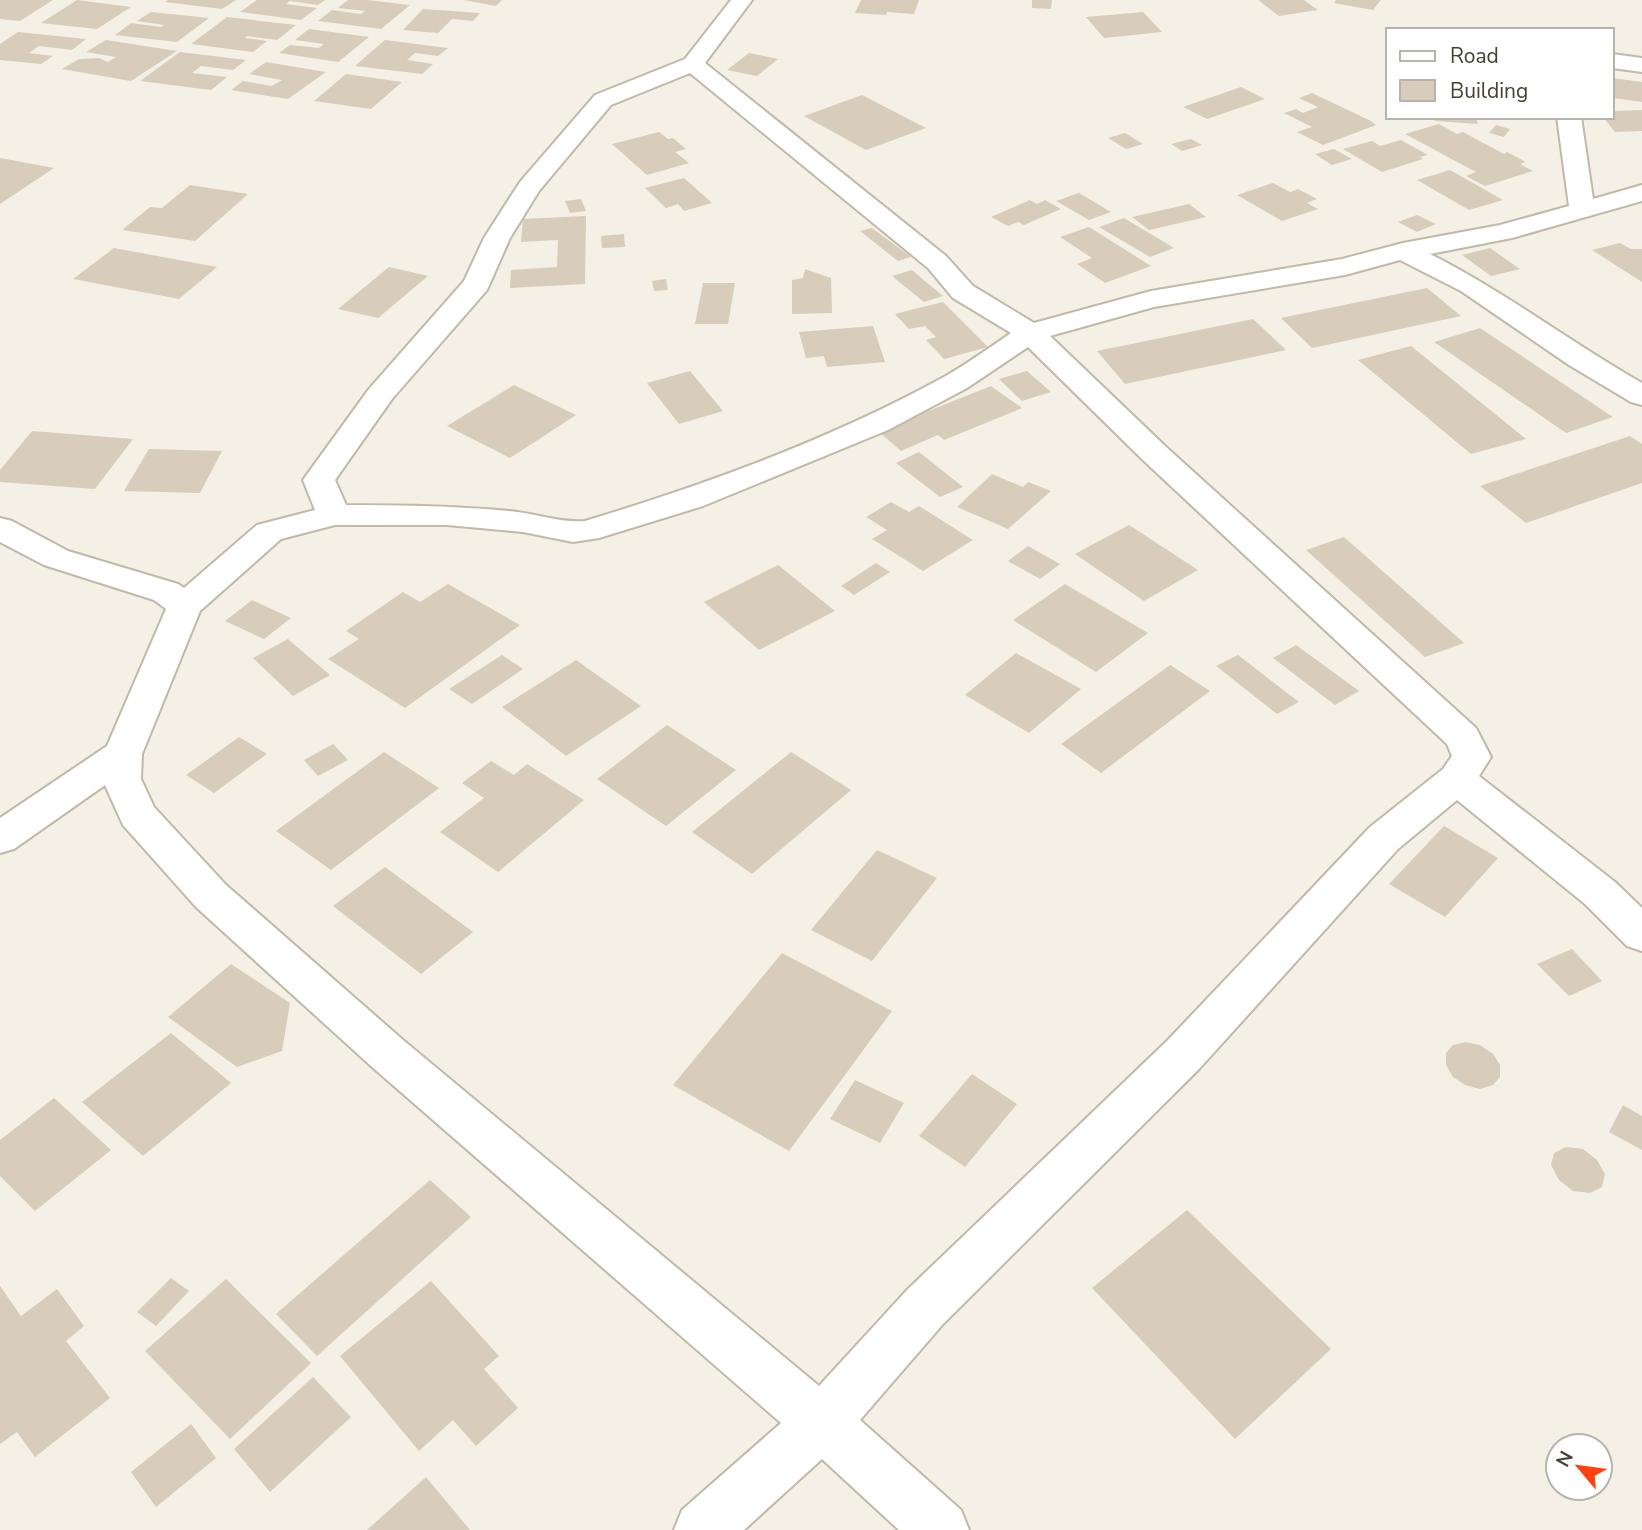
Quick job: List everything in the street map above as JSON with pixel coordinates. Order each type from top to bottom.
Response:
[{"type":"street","points":[[334,514],[319,480],[380,395],[478,284],[497,238],[529,187],[603,100],[693,64],[742,0]]},
{"type":"street","points":[[1614,61],[1642,65]]},
{"type":"street","points":[[693,64],[937,262],[964,292],[1030,333],[1154,453],[1463,737],[1472,757],[1457,779],[1384,838],[1184,1055],[925,1307],[822,1423],[702,1530]]},
{"type":"street","points":[[1569,119],[1582,211]]},
{"type":"street","points":[[941,1530],[822,1423],[387,1053],[211,896],[137,815],[122,779],[123,754],[185,606],[269,532],[334,514],[447,515],[523,522],[573,532],[607,526],[692,499],[877,424],[957,382],[1030,333],[1151,299],[1345,267],[1403,251],[1503,232],[1642,193]]},
{"type":"street","points":[[1403,251],[1471,285],[1580,359],[1642,396]]},
{"type":"street","points":[[0,528],[56,558],[166,592],[185,606]]},
{"type":"street","points":[[0,838],[123,754]]},
{"type":"street","points":[[1457,779],[1600,893],[1642,934]]},
{"type":"building","points":[[0,0],[53,0],[20,21],[0,19]]},
{"type":"building","points":[[77,0],[131,7],[97,29],[41,23]]},
{"type":"building","points":[[236,0],[222,9],[165,2]]},
{"type":"building","points":[[257,0],[325,0],[318,5],[290,1],[286,4],[317,8],[301,20],[240,12]]},
{"type":"building","points":[[348,0],[410,5],[381,29],[318,21],[332,10],[361,14],[365,11],[338,8]]},
{"type":"building","points":[[464,0],[502,0],[496,6]]},
{"type":"building","points":[[861,0],[919,0],[914,14],[887,12],[886,15],[855,13]]},
{"type":"building","points":[[1032,0],[1052,0],[1051,9],[1032,8]]},
{"type":"building","points":[[1258,0],[1304,0],[1318,10],[1279,16]]},
{"type":"building","points":[[1336,0],[1381,0],[1373,10],[1334,3]]},
{"type":"building","points":[[423,9],[480,13],[473,21],[452,19],[438,33],[403,30]]},
{"type":"building","points":[[151,12],[209,18],[177,42],[115,35],[131,23],[161,27],[164,25],[137,21]]},
{"type":"building","points":[[1143,12],[1162,32],[1104,38],[1086,17]]},
{"type":"building","points":[[227,17],[296,25],[277,40],[247,36],[245,38],[267,41],[253,52],[191,44]]},
{"type":"building","points":[[309,29],[369,37],[338,62],[279,53],[290,45],[319,48],[324,44],[295,40]]},
{"type":"building","points":[[18,32],[86,39],[72,50],[39,46],[29,53],[53,56],[41,64],[0,60],[0,44]]},
{"type":"building","points":[[106,40],[177,51],[131,81],[62,69],[79,59],[99,58],[108,62],[116,57],[86,52]]},
{"type":"building","points":[[385,40],[448,48],[438,56],[415,53],[407,60],[433,64],[422,74],[355,66]]},
{"type":"building","points":[[180,52],[246,60],[233,70],[201,66],[192,73],[227,77],[211,90],[140,81]]},
{"type":"building","points":[[749,53],[778,59],[757,76],[727,70]]},
{"type":"building","points":[[266,62],[326,72],[288,99],[231,90],[243,81],[272,86],[282,80],[249,74]]},
{"type":"building","points":[[346,74],[402,82],[371,109],[314,101]]},
{"type":"building","points":[[1614,78],[1642,82],[1642,102],[1614,98]]},
{"type":"building","points":[[1241,87],[1265,99],[1207,119],[1183,107]]},
{"type":"building","points":[[1312,93],[1376,125],[1323,145],[1297,132],[1312,127],[1284,113],[1296,109],[1303,113],[1318,107],[1299,98]]},
{"type":"building","points":[[862,95],[926,128],[866,150],[804,116]]},
{"type":"building","points":[[1642,110],[1642,131],[1615,132],[1605,119],[1614,119],[1614,111]]},
{"type":"building","points":[[1477,119],[1478,124],[1435,121]]},
{"type":"building","points":[[1439,124],[1457,134],[1463,132],[1504,154],[1507,152],[1526,162],[1520,164],[1533,171],[1485,186],[1466,176],[1476,172],[1405,134]]},
{"type":"building","points":[[1496,125],[1510,129],[1504,137],[1489,133]]},
{"type":"building","points":[[659,132],[668,139],[673,138],[686,149],[675,152],[689,163],[647,175],[612,144]]},
{"type":"building","points":[[1125,133],[1143,144],[1126,149],[1108,138]]},
{"type":"building","points":[[1191,139],[1202,145],[1182,151],[1171,144]]},
{"type":"building","points":[[1401,140],[1428,155],[1382,172],[1343,149],[1372,141],[1380,146]]},
{"type":"building","points":[[1334,149],[1352,159],[1332,165],[1315,154]]},
{"type":"building","points":[[0,158],[54,168],[0,204]]},
{"type":"building","points":[[1450,170],[1503,200],[1469,210],[1417,180]]},
{"type":"building","points":[[684,178],[712,203],[684,211],[678,204],[666,208],[645,188]]},
{"type":"building","points":[[1273,183],[1290,192],[1298,189],[1317,199],[1307,203],[1318,209],[1282,221],[1237,195]]},
{"type":"building","points":[[190,185],[248,194],[195,241],[122,230],[150,207],[162,208]]},
{"type":"building","points":[[1079,193],[1111,212],[1089,220],[1056,201]]},
{"type":"building","points":[[581,199],[586,211],[570,213],[565,201]]},
{"type":"building","points":[[1030,200],[1037,204],[1045,200],[1061,209],[1024,225],[1018,222],[1008,226],[991,217]]},
{"type":"building","points":[[1189,204],[1206,217],[1149,230],[1132,217]]},
{"type":"building","points":[[1417,215],[1436,224],[1417,232],[1398,222]]},
{"type":"building","points":[[586,216],[585,284],[510,288],[511,270],[557,267],[558,240],[521,242],[523,219]]},
{"type":"building","points":[[1124,218],[1174,248],[1150,257],[1099,227]]},
{"type":"building","points":[[1089,227],[1151,266],[1105,283],[1077,264],[1092,258],[1060,237]]},
{"type":"building","points":[[872,228],[911,257],[898,261],[860,231]]},
{"type":"building","points":[[624,234],[625,247],[602,248],[601,236]]},
{"type":"building","points":[[1620,243],[1631,249],[1642,249],[1642,282],[1592,250]]},
{"type":"building","points":[[114,248],[217,267],[179,299],[73,279]]},
{"type":"building","points":[[1490,248],[1520,269],[1491,276],[1462,255]]},
{"type":"building","points":[[389,267],[428,276],[378,318],[338,309]]},
{"type":"building","points":[[805,269],[831,278],[832,313],[792,314],[792,280],[803,278]]},
{"type":"building","points":[[912,270],[943,296],[924,302],[892,276]]},
{"type":"building","points":[[666,279],[668,290],[654,291],[652,281]]},
{"type":"building","points":[[703,283],[735,283],[728,324],[695,324]]},
{"type":"building","points":[[1427,288],[1461,316],[1312,348],[1281,318]]},
{"type":"building","points":[[943,302],[988,347],[944,359],[926,340],[936,337],[925,326],[909,329],[895,314]]},
{"type":"building","points":[[1253,319],[1286,350],[1125,384],[1097,351]]},
{"type":"building","points":[[873,326],[885,362],[827,367],[824,356],[806,358],[799,332]]},
{"type":"building","points":[[1480,328],[1613,417],[1566,433],[1434,342]]},
{"type":"building","points":[[1411,346],[1526,439],[1471,454],[1358,360]]},
{"type":"building","points":[[690,371],[723,411],[679,424],[647,383]]},
{"type":"building","points":[[1027,371],[1051,392],[1022,401],[999,379]]},
{"type":"building","points":[[514,385],[576,415],[510,458],[447,426]]},
{"type":"building","points":[[991,386],[1022,408],[944,440],[938,435],[901,451],[878,431]]},
{"type":"building","points":[[32,431],[133,439],[95,489],[0,482],[0,470]]},
{"type":"building","points":[[1630,436],[1642,444],[1642,483],[1526,523],[1480,486]]},
{"type":"building","points":[[149,449],[222,451],[200,493],[124,491]]},
{"type":"building","points":[[919,452],[963,487],[940,497],[896,463]]},
{"type":"building","points":[[992,474],[1023,487],[1028,482],[1051,491],[1008,529],[957,507]]},
{"type":"building","points":[[891,502],[909,512],[919,506],[973,540],[923,571],[872,539],[887,530],[866,517]]},
{"type":"building","points":[[1129,525],[1198,570],[1144,601],[1075,554]]},
{"type":"building","points":[[1344,537],[1464,643],[1425,657],[1306,550]]},
{"type":"building","points":[[1028,546],[1060,564],[1040,579],[1008,561]]},
{"type":"building","points":[[876,563],[890,572],[854,595],[841,586]]},
{"type":"building","points":[[778,565],[835,611],[759,650],[704,602]]},
{"type":"building","points":[[448,584],[520,625],[405,708],[328,659],[359,639],[346,631],[403,592],[420,602]]},
{"type":"building","points":[[1065,584],[1148,633],[1096,672],[1013,620]]},
{"type":"building","points":[[252,600],[291,618],[264,639],[225,621]]},
{"type":"building","points":[[288,639],[330,675],[293,696],[253,658]]},
{"type":"building","points":[[1296,645],[1359,691],[1335,705],[1273,658]]},
{"type":"building","points":[[1016,653],[1081,689],[1029,733],[965,695]]},
{"type":"building","points":[[502,655],[523,669],[472,704],[449,689]]},
{"type":"building","points":[[1238,655],[1299,702],[1277,714],[1216,666]]},
{"type":"building","points":[[576,660],[641,706],[566,756],[502,707]]},
{"type":"building","points":[[1170,665],[1210,691],[1101,773],[1061,744]]},
{"type":"building","points":[[667,725],[736,770],[666,826],[597,779]]},
{"type":"building","points":[[239,737],[267,754],[214,793],[186,775]]},
{"type":"building","points":[[333,744],[348,760],[318,776],[304,760]]},
{"type":"building","points":[[384,752],[439,788],[331,870],[276,831]]},
{"type":"building","points":[[791,752],[851,790],[752,874],[692,832]]},
{"type":"building","points":[[491,761],[514,775],[527,764],[584,800],[498,872],[440,832],[484,798],[462,783]]},
{"type":"building","points":[[1444,826],[1498,858],[1445,917],[1389,884]]},
{"type":"building","points":[[877,850],[937,878],[872,961],[811,930]]},
{"type":"building","points":[[385,867],[473,932],[421,974],[333,906]]},
{"type":"building","points":[[1572,949],[1602,981],[1569,996],[1537,964]]},
{"type":"building","points":[[782,953],[892,1011],[789,1151],[673,1085]]},
{"type":"building","points":[[231,964],[290,1003],[282,1051],[237,1067],[168,1017]]},
{"type":"building","points":[[171,1033],[231,1083],[143,1156],[82,1102]]},
{"type":"building","points":[[1465,1042],[1480,1045],[1493,1054],[1500,1065],[1500,1077],[1493,1085],[1480,1089],[1465,1085],[1453,1077],[1446,1065],[1446,1053],[1453,1045]]},
{"type":"building","points":[[972,1074],[1017,1104],[965,1167],[919,1136]]},
{"type":"building","points":[[855,1080],[904,1103],[880,1143],[830,1119]]},
{"type":"building","points":[[54,1098],[111,1150],[35,1211],[0,1176],[0,1140]]},
{"type":"building","points":[[1623,1105],[1642,1116],[1642,1150],[1609,1132]]},
{"type":"building","points":[[1566,1147],[1583,1149],[1597,1160],[1605,1174],[1602,1187],[1590,1193],[1573,1191],[1559,1180],[1551,1165],[1554,1153]]},
{"type":"building","points":[[430,1180],[471,1217],[317,1356],[276,1314]]},
{"type":"building","points":[[1187,1210],[1331,1349],[1235,1439],[1092,1288]]},
{"type":"building","points":[[171,1278],[189,1291],[156,1326],[137,1312]]},
{"type":"building","points":[[226,1279],[311,1363],[230,1439],[145,1351]]},
{"type":"building","points":[[431,1281],[499,1356],[484,1369],[518,1408],[476,1446],[453,1420],[419,1451],[340,1356]]},
{"type":"building","points":[[0,1286],[21,1316],[57,1289],[84,1326],[66,1341],[110,1398],[35,1457],[17,1432],[0,1444]]},
{"type":"building","points":[[313,1377],[351,1417],[270,1492],[234,1449]]},
{"type":"building","points":[[191,1424],[216,1458],[156,1507],[131,1472]]},
{"type":"building","points":[[426,1477],[470,1530],[367,1530]]}]
